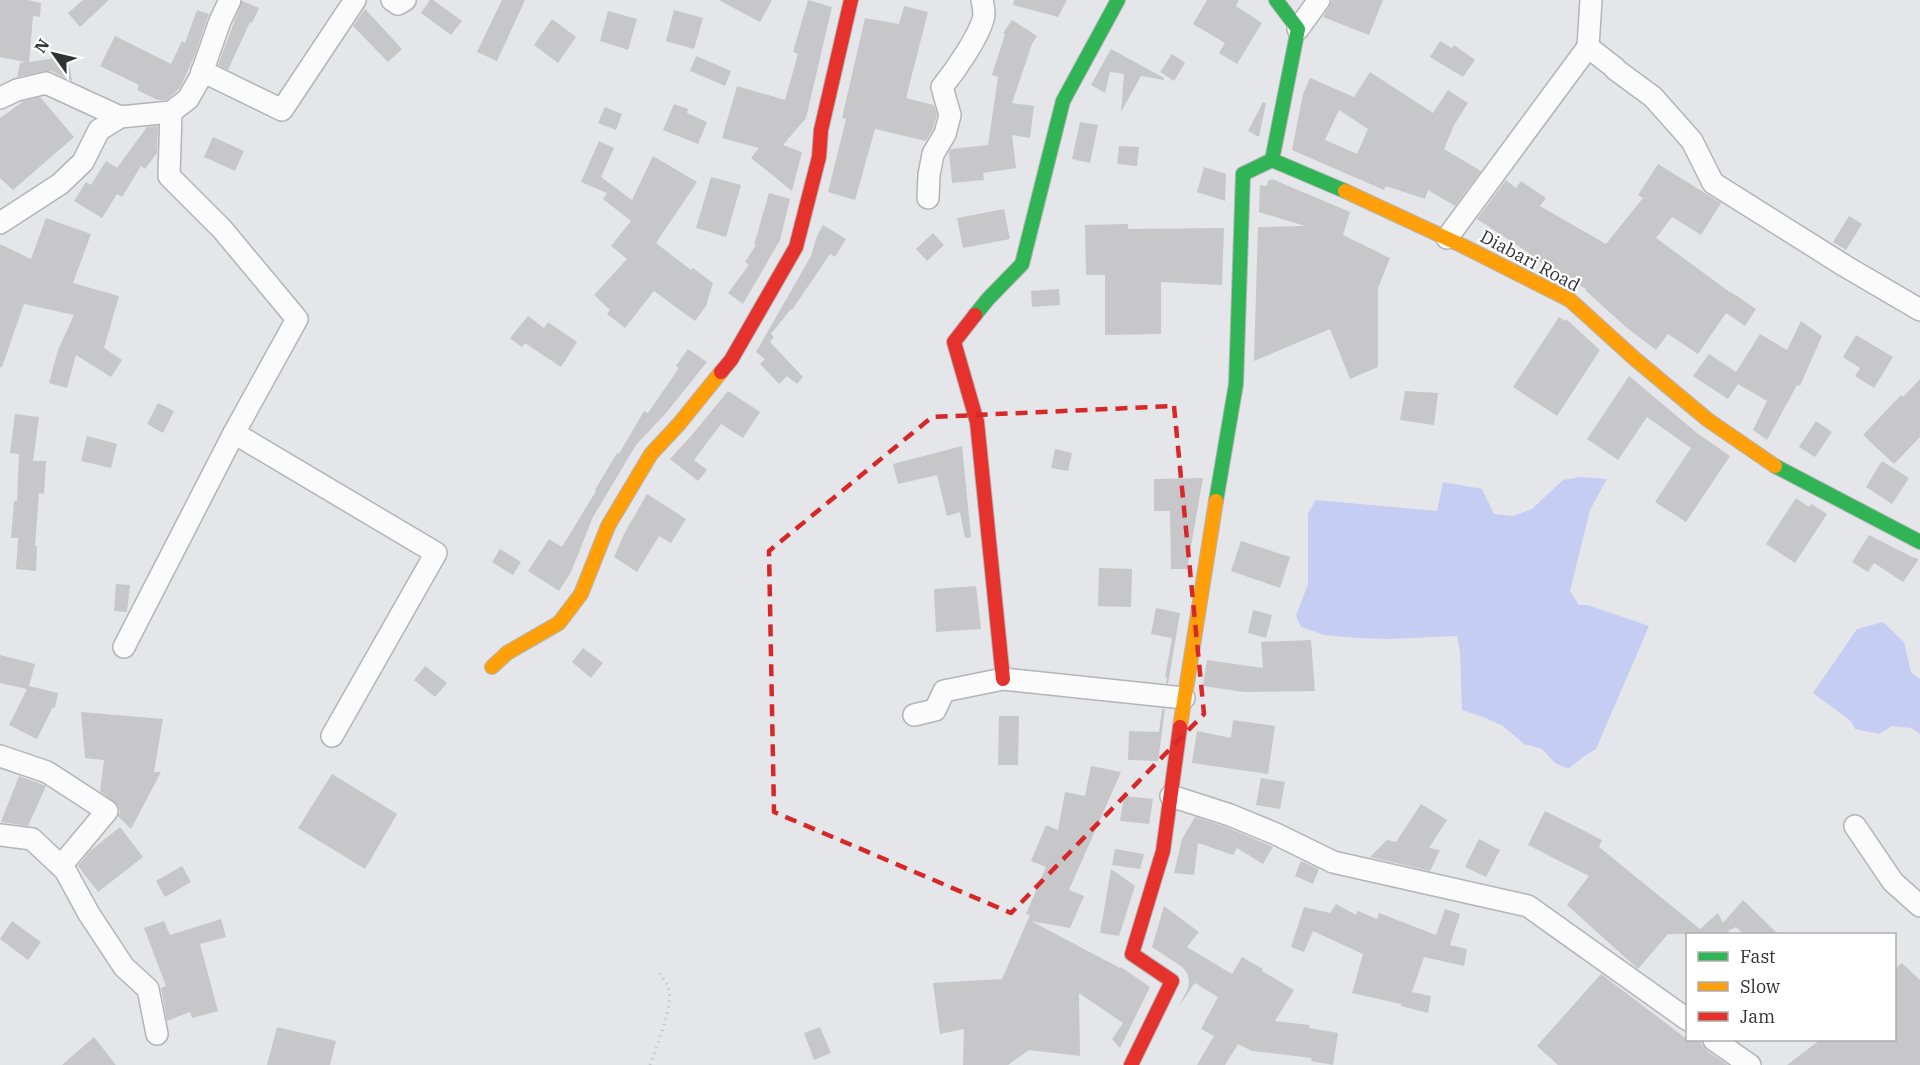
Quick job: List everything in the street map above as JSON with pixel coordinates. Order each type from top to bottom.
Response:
[{"type":"street","points":[[202,71],[282,110],[355,0]]},
{"type":"street","points":[[392,0],[398,4],[405,0]]},
{"type":"street","points":[[492,667],[507,652],[559,622],[581,594],[608,526],[651,454],[679,424],[731,360],[796,247],[819,157],[821,130],[851,0]]},
{"type":"street","points":[[928,198],[933,154],[945,134],[950,115],[942,87],[954,72],[976,34],[984,15],[982,0]]},
{"type":"street","points":[[1004,679],[977,422],[954,342],[988,299],[1022,264],[1063,101],[1118,0]]},
{"type":"street","points":[[1276,0],[1298,29]]},
{"type":"street","points":[[1131,1065],[1172,981],[1132,954],[1163,851],[1184,698],[1236,384],[1243,174],[1272,160],[1298,29],[1319,0]]},
{"type":"street","points":[[1447,238],[1588,47],[1592,0]]},
{"type":"street","points":[[0,223],[60,184],[83,162],[99,130],[120,117],[171,112],[188,99],[202,71],[226,1]]},
{"type":"street","points":[[1588,47],[1614,69],[1653,96],[1692,141],[1713,183],[1920,310]]},
{"type":"street","points":[[0,98],[17,90],[46,83],[120,117]]},
{"type":"street","points":[[124,647],[234,433],[297,319],[222,228],[169,176],[171,112]]},
{"type":"street","name":"Diabari Road","points":[[1272,160],[1447,238],[1570,300],[1635,359],[1699,412],[1768,462],[1920,542]]},
{"type":"street","points":[[234,433],[436,553],[332,736]]},
{"type":"street","points":[[914,715],[935,710],[944,691],[1004,679],[1184,698]]},
{"type":"street","points":[[0,756],[47,772],[107,812],[61,866]]},
{"type":"street","points":[[1171,796],[1230,815],[1276,834],[1333,862],[1528,906],[1686,1019]]},
{"type":"street","points":[[1855,826],[1893,882],[1920,906]]},
{"type":"street","points":[[0,835],[32,838],[65,870],[89,914],[124,967],[148,989],[157,1034]]},
{"type":"street","points":[[1715,1041],[1750,1065]]},
{"type":"path","points":[[650,1065],[661,1036],[667,1011],[669,987],[657,970]]},
{"type":"highlighted area","points":[[1174,406],[1204,714],[1011,913],[774,812],[769,551],[932,417]]},
{"type":"water","points":[[1580,477],[1607,479],[1590,510],[1570,591],[1579,605],[1587,605],[1649,626],[1596,749],[1568,769],[1555,763],[1542,749],[1524,744],[1503,726],[1462,710],[1460,652],[1457,636],[1357,638],[1324,635],[1301,627],[1296,616],[1308,584],[1308,513],[1316,500],[1437,511],[1443,482],[1482,489],[1494,514],[1513,516],[1532,509],[1563,480]]},
{"type":"water","points":[[1883,622],[1904,642],[1911,672],[1920,679],[1920,734],[1911,728],[1892,726],[1879,734],[1855,729],[1851,721],[1813,693],[1857,629]]},
{"type":"building","points":[[0,0],[28,0],[41,3],[40,17],[33,16],[29,62],[68,56],[72,81],[51,71],[17,77],[20,63],[25,62],[0,57]]},
{"type":"building","points":[[83,0],[109,0],[80,27],[68,13]]},
{"type":"building","points":[[430,0],[462,21],[451,35],[421,13]]},
{"type":"building","points":[[502,0],[525,0],[497,61],[477,52]]},
{"type":"building","points":[[719,0],[772,0],[760,22]]},
{"type":"building","points":[[808,0],[832,7],[806,118],[783,145],[802,152],[792,191],[751,158],[759,148],[722,138],[737,86],[785,100],[798,54],[793,52]]},
{"type":"building","points":[[1014,0],[1067,0],[1058,17],[1013,5]]},
{"type":"building","points":[[1207,0],[1239,0],[1236,6],[1262,23],[1237,64],[1219,53],[1225,43],[1193,24]]},
{"type":"building","points":[[1332,0],[1383,0],[1369,35],[1323,17]]},
{"type":"building","points":[[242,1],[259,8],[228,70],[218,65]]},
{"type":"building","points":[[904,6],[928,12],[906,98],[934,105],[937,114],[933,129],[926,141],[875,129],[855,200],[828,192],[846,119],[842,118],[865,18],[899,24]]},
{"type":"building","points":[[365,9],[402,49],[388,62],[353,26]]},
{"type":"building","points":[[197,10],[209,14],[181,86],[166,100],[158,100],[137,90],[139,85],[100,66],[115,36],[171,64],[182,41],[185,43]]},
{"type":"building","points":[[674,10],[703,18],[694,49],[666,41]]},
{"type":"building","points":[[608,11],[637,19],[628,50],[600,41]]},
{"type":"building","points":[[552,19],[576,37],[558,63],[534,45]]},
{"type":"building","points":[[1012,20],[1037,36],[1032,44],[1012,103],[1034,106],[1030,138],[1012,135],[1016,168],[983,173],[984,180],[952,183],[949,152],[951,149],[988,145],[998,77],[992,75],[1005,34],[1003,33]]},
{"type":"building","points":[[1440,41],[1452,48],[1454,45],[1475,60],[1463,77],[1430,57]]},
{"type":"building","points":[[1111,49],[1164,78],[1164,80],[1141,76],[1121,112],[1124,74],[1110,72],[1105,93],[1091,85]]},
{"type":"building","points":[[1172,54],[1185,63],[1174,81],[1160,72]]},
{"type":"building","points":[[696,56],[731,71],[725,86],[690,71]]},
{"type":"building","points":[[1370,72],[1433,113],[1448,90],[1468,103],[1454,125],[1444,149],[1481,171],[1455,206],[1428,190],[1425,199],[1386,186],[1384,190],[1292,150],[1303,94],[1310,78],[1354,97]],"holes":[[[1339,110],[1368,129],[1357,154],[1325,140]]]},
{"type":"building","points":[[40,97],[74,137],[13,190],[0,178],[0,118],[24,101]]},
{"type":"building","points":[[1263,102],[1266,103],[1259,137],[1248,131]]},
{"type":"building","points":[[674,104],[688,109],[687,113],[707,122],[698,144],[663,130]]},
{"type":"building","points":[[605,107],[622,114],[616,130],[598,123]]},
{"type":"building","points":[[1080,122],[1098,125],[1090,163],[1072,159]]},
{"type":"building","points":[[158,126],[157,153],[145,169],[141,166],[122,197],[117,194],[102,218],[74,201],[86,182],[91,185],[106,161],[117,168],[147,127]]},
{"type":"building","points":[[213,137],[244,151],[235,171],[204,157]]},
{"type":"building","points":[[599,141],[614,148],[601,177],[632,200],[653,156],[697,182],[656,243],[691,270],[693,268],[713,283],[706,306],[695,321],[654,291],[625,328],[607,314],[610,310],[594,295],[627,259],[611,246],[631,221],[603,199],[607,193],[581,182]]},
{"type":"building","points":[[1119,146],[1139,147],[1137,166],[1117,164]]},
{"type":"building","points":[[1658,164],[1721,203],[1701,235],[1672,217],[1656,238],[1756,309],[1745,326],[1726,313],[1698,354],[1668,334],[1656,350],[1627,328],[1586,289],[1528,255],[1529,253],[1477,219],[1506,180],[1516,188],[1521,181],[1546,198],[1540,206],[1606,244],[1643,198],[1638,195]]},
{"type":"building","points":[[1204,167],[1226,174],[1225,201],[1197,192]]},
{"type":"building","points":[[711,177],[741,185],[726,237],[696,228]]},
{"type":"building","points":[[1272,179],[1350,212],[1343,235],[1390,258],[1378,288],[1378,367],[1350,379],[1330,329],[1254,361],[1258,227],[1305,226],[1259,212],[1260,185],[1267,186],[1268,181]]},
{"type":"building","points":[[769,193],[790,199],[780,240],[743,304],[728,293],[749,265],[745,262],[756,245],[754,245]]},
{"type":"building","points":[[1004,209],[1010,239],[963,248],[957,218]]},
{"type":"building","points":[[1849,216],[1862,224],[1846,250],[1833,242]]},
{"type":"building","points":[[46,218],[91,234],[73,283],[119,296],[104,348],[122,360],[111,377],[76,355],[67,388],[49,383],[58,350],[74,315],[24,304],[2,367],[0,367],[0,244],[31,259]]},
{"type":"building","points":[[1128,224],[1128,229],[1224,228],[1222,285],[1161,282],[1161,334],[1105,335],[1105,275],[1086,275],[1085,225]]},
{"type":"building","points":[[823,225],[846,239],[835,257],[830,254],[792,310],[771,334],[774,337],[770,342],[803,377],[797,384],[787,376],[779,384],[760,364],[765,359],[756,352],[811,256]]},
{"type":"building","points":[[933,233],[944,245],[927,261],[916,249]]},
{"type":"building","points":[[1059,289],[1060,305],[1032,307],[1031,291]]},
{"type":"building","points":[[528,316],[544,328],[548,322],[577,342],[561,367],[525,343],[522,347],[510,338]]},
{"type":"building","points":[[1559,317],[1565,321],[1566,319],[1600,350],[1557,416],[1513,387]]},
{"type":"building","points":[[1801,321],[1822,336],[1800,386],[1797,385],[1767,440],[1753,430],[1767,401],[1738,384],[1728,399],[1693,376],[1709,354],[1736,372],[1760,334],[1787,350]]},
{"type":"building","points":[[1856,335],[1893,357],[1874,388],[1855,376],[1860,368],[1843,357]]},
{"type":"building","points":[[688,349],[707,362],[666,413],[636,445],[593,517],[571,572],[559,591],[528,571],[549,539],[562,547],[617,453],[619,454],[644,411],[648,413],[679,368],[676,366]]},
{"type":"building","points":[[1629,376],[1697,433],[1730,456],[1686,522],[1655,502],[1691,448],[1647,417],[1618,460],[1587,439]]},
{"type":"building","points":[[1920,379],[1920,437],[1894,464],[1863,435],[1901,395],[1903,397]]},
{"type":"building","points":[[728,391],[760,412],[743,438],[721,424],[694,460],[707,470],[698,481],[670,459]]},
{"type":"building","points":[[1405,391],[1438,393],[1434,425],[1400,420]]},
{"type":"building","points":[[158,403],[174,411],[163,433],[147,424]]},
{"type":"building","points":[[15,414],[39,417],[33,461],[46,461],[44,494],[39,493],[35,546],[37,546],[36,571],[16,569],[18,538],[11,538],[14,501],[17,501],[19,454],[10,453]]},
{"type":"building","points":[[1816,421],[1832,432],[1815,457],[1799,447]]},
{"type":"building","points":[[87,436],[117,444],[111,468],[81,461]]},
{"type":"building","points":[[962,446],[971,537],[965,538],[960,512],[947,516],[937,475],[898,484],[893,464]]},
{"type":"building","points":[[1055,449],[1072,453],[1068,471],[1051,468]]},
{"type":"building","points":[[1882,461],[1909,478],[1892,504],[1866,487]]},
{"type":"building","points":[[1203,478],[1187,569],[1171,569],[1170,511],[1154,511],[1154,479]]},
{"type":"building","points":[[647,494],[686,519],[671,543],[659,536],[637,572],[614,557],[624,534]]},
{"type":"building","points":[[1796,498],[1809,507],[1811,504],[1827,514],[1795,563],[1766,544]]},
{"type":"building","points":[[1869,535],[1919,559],[1903,582],[1874,563],[1868,572],[1852,562]]},
{"type":"building","points":[[1241,541],[1290,557],[1280,588],[1231,571]]},
{"type":"building","points":[[500,549],[521,562],[513,575],[492,562]]},
{"type":"building","points":[[1099,568],[1132,569],[1131,607],[1098,606]]},
{"type":"building","points":[[116,584],[130,585],[127,612],[114,611]]},
{"type":"building","points":[[976,586],[981,629],[936,632],[934,589]]},
{"type":"building","points":[[1156,608],[1180,613],[1168,684],[1166,683],[1167,677],[1165,677],[1172,638],[1151,634]]},
{"type":"building","points":[[1253,610],[1272,615],[1266,638],[1248,633]]},
{"type":"building","points":[[1311,640],[1315,691],[1244,692],[1203,686],[1207,660],[1263,668],[1261,642]]},
{"type":"building","points":[[583,648],[603,663],[591,678],[572,662]]},
{"type":"building","points":[[0,655],[35,664],[29,686],[58,693],[55,708],[53,707],[37,739],[9,725],[27,689],[0,683]]},
{"type":"building","points":[[425,666],[447,683],[435,697],[414,680]]},
{"type":"building","points":[[1162,709],[1165,709],[1158,761],[1128,760],[1129,731],[1159,732]]},
{"type":"building","points":[[81,712],[163,719],[154,772],[161,772],[131,829],[118,816],[120,812],[118,805],[100,791],[104,760],[85,758]]},
{"type":"building","points":[[999,716],[1019,716],[1018,765],[998,765]]},
{"type":"building","points":[[1233,720],[1275,726],[1268,774],[1192,763],[1197,731],[1231,738]]},
{"type":"building","points":[[1091,766],[1121,772],[1069,890],[1084,896],[1070,928],[1031,921],[1121,967],[1150,987],[1120,1048],[1112,1039],[1123,1023],[1079,993],[1080,1056],[1029,1050],[1008,1065],[963,1065],[964,1029],[940,1034],[933,983],[1002,979],[1030,915],[1026,914],[1046,867],[1031,861],[1046,825],[1058,830],[1065,792],[1085,796]]},
{"type":"building","points":[[332,774],[397,814],[365,869],[298,828]]},
{"type":"building","points":[[19,776],[46,786],[28,826],[1,822]]},
{"type":"building","points":[[1261,778],[1285,782],[1280,809],[1256,805]]},
{"type":"building","points":[[1124,796],[1153,799],[1149,824],[1120,821]]},
{"type":"building","points":[[1421,804],[1447,820],[1429,848],[1440,850],[1430,871],[1370,857],[1387,840],[1396,842]]},
{"type":"building","points":[[1545,811],[1602,840],[1599,847],[1700,929],[1718,913],[1723,923],[1743,900],[1777,933],[1743,933],[1736,927],[1728,931],[1729,933],[1668,934],[1638,969],[1567,905],[1589,876],[1528,845]]},
{"type":"building","points":[[1195,817],[1273,847],[1263,864],[1237,848],[1233,855],[1198,843],[1194,875],[1174,873],[1182,839]]},
{"type":"building","points":[[120,827],[143,857],[98,892],[78,866],[90,851]]},
{"type":"building","points":[[1479,839],[1500,850],[1486,877],[1465,867]]},
{"type":"building","points":[[1115,849],[1144,854],[1140,869],[1112,865]]},
{"type":"building","points":[[1301,861],[1319,869],[1313,884],[1295,876]]},
{"type":"building","points":[[182,866],[191,882],[165,897],[156,881]]},
{"type":"building","points":[[1111,869],[1135,886],[1119,936],[1100,933]]},
{"type":"building","points":[[1336,904],[1356,915],[1358,911],[1377,919],[1379,913],[1436,935],[1445,909],[1460,914],[1450,945],[1467,949],[1464,966],[1424,957],[1412,992],[1431,996],[1428,1013],[1401,1006],[1401,1004],[1352,993],[1363,954],[1313,931],[1304,952],[1291,947],[1304,907],[1330,913]]},
{"type":"building","points":[[1164,906],[1199,932],[1187,947],[1232,974],[1242,957],[1294,990],[1275,1021],[1309,1025],[1309,1028],[1338,1033],[1333,1065],[1311,1061],[1312,1058],[1252,1051],[1238,1044],[1225,1065],[1197,1065],[1214,1036],[1201,1029],[1218,997],[1195,983],[1179,1006],[1188,988],[1187,973],[1182,967],[1152,947]]},
{"type":"building","points":[[221,919],[226,937],[200,944],[218,1011],[192,1018],[190,1012],[167,1021],[161,988],[166,986],[144,928],[164,921],[170,935]]},
{"type":"building","points":[[12,921],[41,942],[28,960],[0,939]]},
{"type":"building","points":[[1902,963],[1920,980],[1920,1065],[1787,1065],[1819,1041],[1896,1041],[1896,968]]},
{"type":"building","points":[[1601,974],[1686,1038],[1686,1041],[1701,1041],[1706,1050],[1728,1065],[1558,1065],[1537,1046]]},
{"type":"building","points":[[277,1027],[336,1041],[330,1065],[267,1065]]},
{"type":"building","points":[[820,1027],[831,1053],[814,1060],[804,1033]]},
{"type":"building","points":[[94,1037],[116,1065],[62,1065]]},
{"type":"traffic: fast","points":[[975,315],[1022,264],[1063,101],[1118,0]]},
{"type":"traffic: fast","points":[[1276,0],[1298,29],[1272,160],[1345,191]]},
{"type":"traffic: fast","points":[[1216,501],[1236,384],[1243,174],[1272,160]]},
{"type":"traffic: fast","points":[[1775,466],[1920,542]]},
{"type":"traffic: slow","points":[[1345,191],[1461,245],[1570,300],[1635,359],[1708,420],[1775,466]]},
{"type":"traffic: slow","points":[[492,667],[507,653],[559,623],[581,594],[608,526],[651,454],[679,424],[721,372]]},
{"type":"traffic: slow","points":[[1180,727],[1216,501]]},
{"type":"traffic: jam","points":[[721,372],[731,360],[796,247],[819,157],[821,130],[851,0]]},
{"type":"traffic: jam","points":[[975,315],[954,342],[977,422],[1003,679]]},
{"type":"traffic: jam","points":[[1131,1065],[1172,981],[1132,954],[1163,851],[1180,727]]}]
